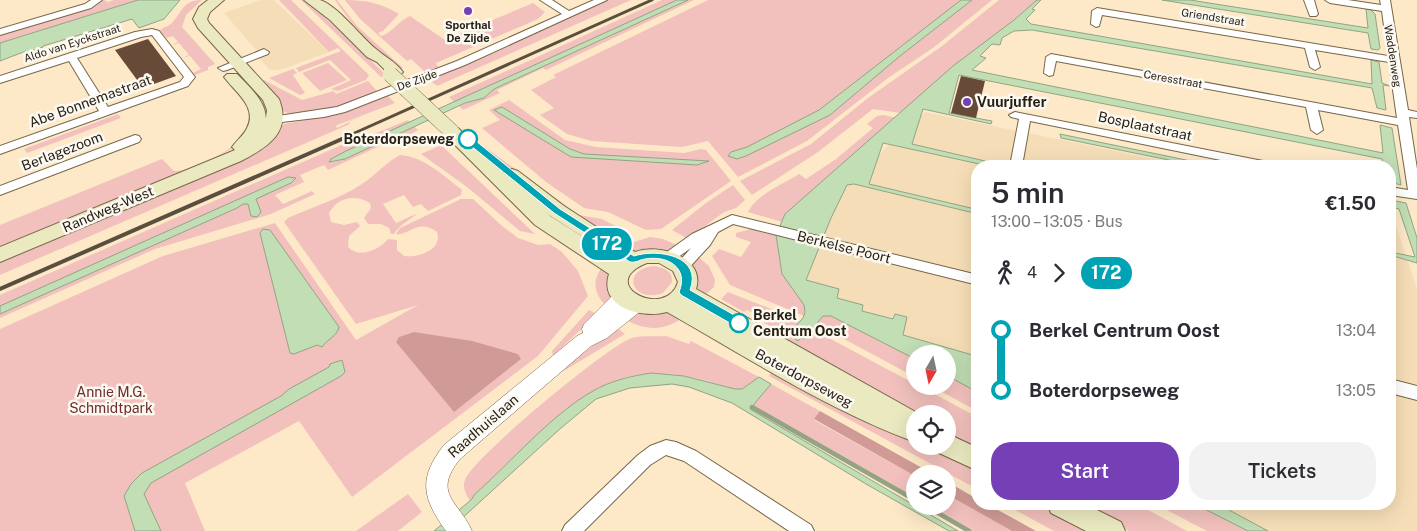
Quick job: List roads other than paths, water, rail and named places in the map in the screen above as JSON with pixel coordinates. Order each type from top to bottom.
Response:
[{"type":"main road","points":[[206,0],[190,13],[190,28],[271,99],[276,109],[267,120]]},
{"type":"main road","points":[[217,0],[204,10],[200,19],[230,65]]},
{"type":"main road","points":[[311,0],[335,17],[372,54],[376,61],[392,73],[455,131],[542,220],[626,266]]},
{"type":"main road","points":[[328,0],[335,17]]},
{"type":"main road","name":"Randweg-West","points":[[0,255],[216,164],[241,147],[267,120]]},
{"type":"main road","points":[[651,255],[675,262],[688,278],[677,298],[654,308],[629,301],[617,284],[626,266],[651,255]]},
{"type":"main road","name":"Boterdorpseweg","points":[[677,298],[886,406],[906,418]]},
{"type":"main road","name":"Boterdorpseweg","points":[[677,298],[772,362],[876,416],[906,428]]},
{"type":"main road","points":[[956,449],[971,456]]},
{"type":"main road","points":[[1072,510],[1112,531]]},
{"type":"street","points":[[0,32],[88,6],[94,0]]},
{"type":"street","points":[[545,0],[569,15]]},
{"type":"street","name":"De Zijde","points":[[267,120],[324,114],[342,110],[461,63],[602,0]]},
{"type":"street","points":[[1309,0],[1313,14]]},
{"type":"street","points":[[1330,0],[1385,4]]},
{"type":"street","name":"Waddenweg","points":[[1385,4],[1414,195]]},
{"type":"street","name":"Griendstraat","points":[[1096,24],[1097,10],[1394,60]]},
{"type":"street","name":"Aldo van Eyckstraat","points":[[0,80],[71,56],[152,32],[156,33],[190,75],[189,79]]},
{"type":"street","points":[[1309,46],[1315,67]]},
{"type":"street","points":[[230,65],[264,52]]},
{"type":"street","points":[[71,56],[105,112]]},
{"type":"street","name":"Ceresstraat","points":[[1049,73],[1051,57],[1311,105],[1402,117]]},
{"type":"street","name":"Abe Bonnemastraat","points":[[0,150],[184,84],[189,79]]},
{"type":"street","points":[[1311,105],[1317,130]]},
{"type":"street","points":[[1402,117],[1417,115]]},
{"type":"street","name":"Bosplaatstraat","points":[[1016,160],[1020,116],[1236,160]]},
{"type":"street","name":"Berlagezoom","points":[[0,191],[135,139]]},
{"type":"street","points":[[1396,191],[1414,195]]},
{"type":"street","name":"Berkelse Poort","points":[[675,262],[706,242],[713,230],[732,219],[971,278]]},
{"type":"street","name":"Raadhuislaan","points":[[454,523],[441,503],[436,486],[436,476],[440,464],[584,342],[600,333],[629,301]]},
{"type":"street","points":[[1396,388],[1417,393]]},
{"type":"street","points":[[571,531],[644,460],[655,451],[665,447],[677,449],[690,456],[805,531]]},
{"type":"waterway","points":[[752,407],[906,495]]},
{"type":"waterway","points":[[941,515],[969,531]]},
{"type":"railway","points":[[339,140],[652,0]]},
{"type":"railway","points":[[0,289],[342,139]]},
{"type":"place","name":"Sporthal De Zijde","points":[[468,11]]},
{"type":"place","name":"Vuurjuffer","points":[[967,102]]},
{"type":"place","name":"Boterdorpseweg","points":[[468,139]]},
{"type":"place","name":"Berkel Centrum Oost","points":[[739,323]]},
{"type":"park label","name":"Annie M.G. Schmidtpark","points":[[111,400]]}]
